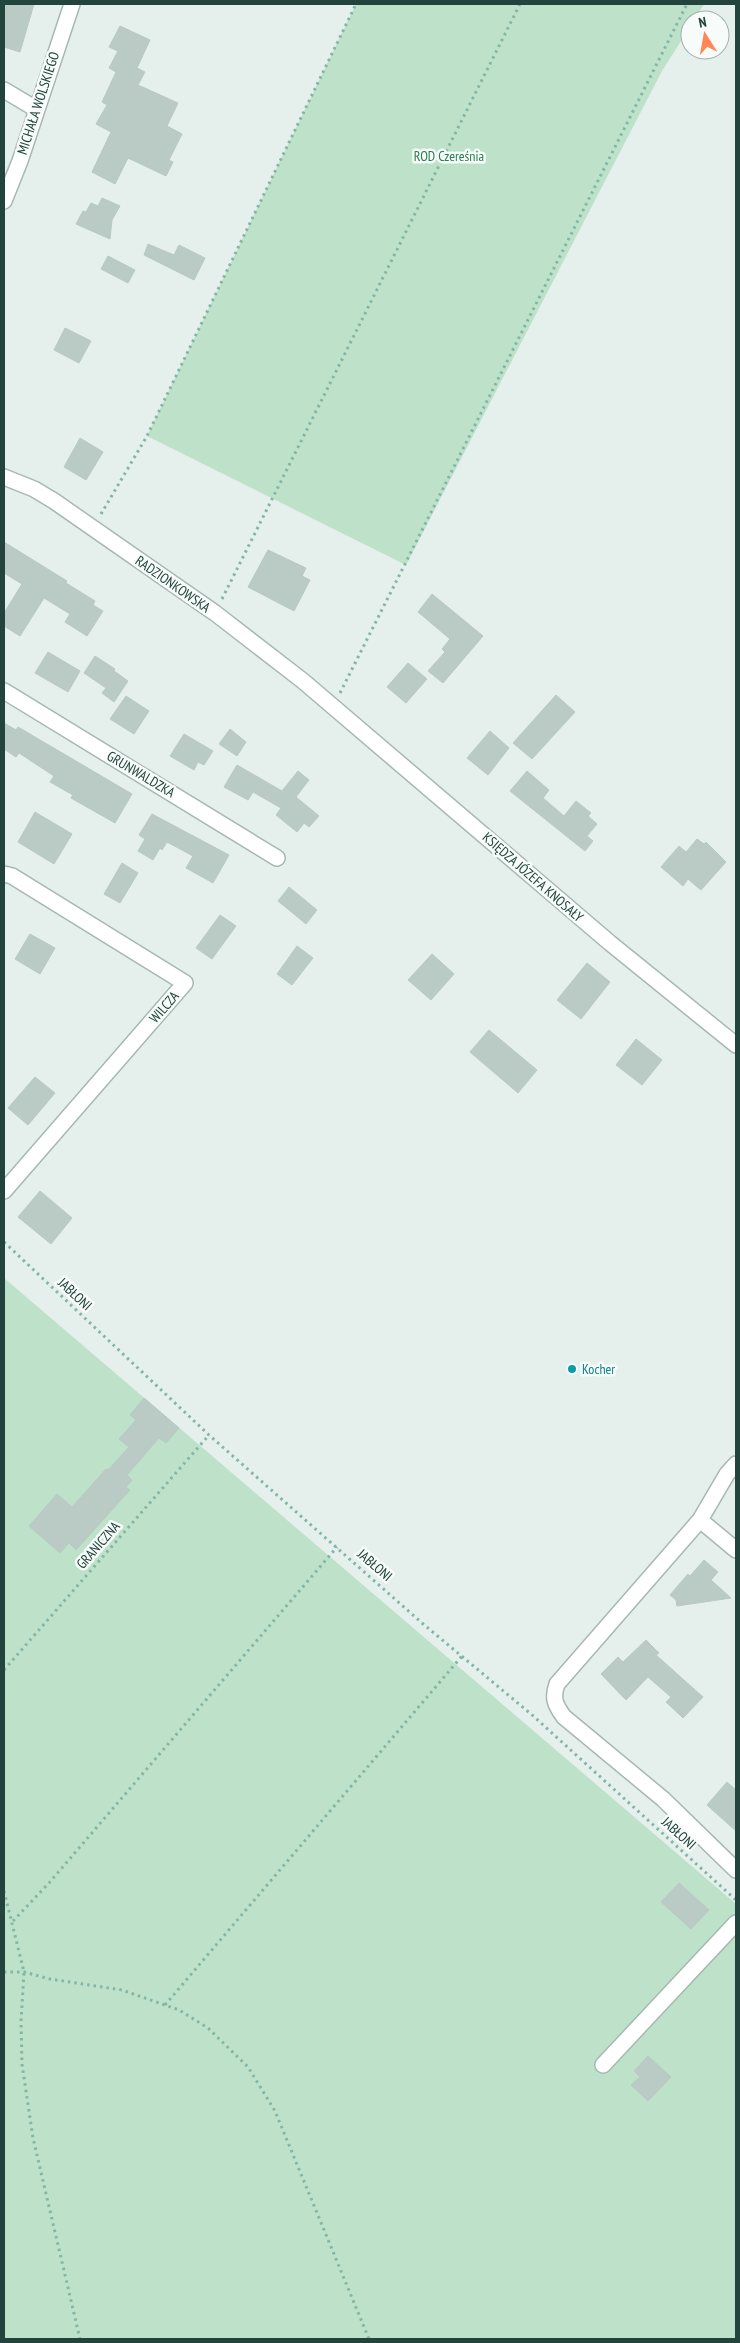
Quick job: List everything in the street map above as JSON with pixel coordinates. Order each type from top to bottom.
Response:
[{"type":"street","name":"MICHAŁA WOLSKIEGO","points":[[4,202],[20,161],[72,4]]},
{"type":"street","points":[[4,90],[36,109]]},
{"type":"street","name":"RADZIONKOWSKA","points":[[4,477],[34,489],[93,527],[258,644],[333,706]]},
{"type":"street","name":"GRUNWALDZKA","points":[[4,691],[278,858]]},
{"type":"street","name":"KSIĘDZA JÓZEFA KNOSAŁY","points":[[333,706],[610,943],[736,1045]]},
{"type":"street","name":"WILCZA","points":[[4,874],[12,876],[185,983],[4,1191]]},
{"type":"street","points":[[736,1464],[727,1474],[700,1520],[557,1684],[554,1697],[557,1707],[564,1717],[662,1799],[736,1870]]},
{"type":"street","points":[[700,1520],[736,1550]]},
{"type":"street","points":[[603,2066],[736,1923]]},
{"type":"path","points":[[93,527],[147,436],[356,4]]},
{"type":"path","points":[[215,613],[520,4]]},
{"type":"path","points":[[333,706],[687,4]]},
{"type":"path","name":"JABŁONI","points":[[4,1242],[209,1435],[422,1623],[531,1714],[736,1900]]},
{"type":"path","name":"GRANICZNA","points":[[4,1670],[209,1435]]},
{"type":"path","points":[[13,1921],[49,1884],[337,1547]]},
{"type":"path","points":[[165,2005],[462,1656]]},
{"type":"path","points":[[4,1891],[13,1921],[24,1972],[21,2022],[22,2064],[33,2138],[80,2339]]},
{"type":"path","points":[[4,1972],[24,1972],[50,1979],[122,1990],[179,2010],[208,2028],[248,2067],[275,2111],[369,2339]]},
{"type":"green space","name":"ROD Czereśnia","points":[[356,4],[704,4],[700,10],[680,10],[680,43],[662,71],[406,565],[147,436]]},
{"type":"green space","points":[[4,1278],[736,1904],[736,2339],[4,2339]]},
{"type":"building","points":[[4,4],[34,4],[20,52],[4,47]]},
{"type":"building","points":[[120,26],[150,40],[137,68],[145,72],[138,85],[178,103],[167,126],[182,134],[169,160],[173,162],[166,176],[128,158],[115,184],[92,172],[111,132],[96,124],[107,105],[102,102],[116,72],[109,68],[118,51],[109,47]]},
{"type":"building","points":[[102,198],[120,206],[112,220],[110,239],[76,224],[83,211],[86,212],[91,203],[98,206]]},
{"type":"building","points":[[148,244],[174,255],[179,245],[205,258],[194,280],[144,255]]},
{"type":"building","points":[[108,256],[135,270],[128,283],[101,269]]},
{"type":"building","points":[[65,328],[91,341],[79,363],[54,350]]},
{"type":"building","points":[[80,438],[103,452],[86,480],[64,467]]},
{"type":"building","points":[[4,542],[67,581],[66,583],[95,601],[93,605],[103,611],[87,636],[65,622],[70,614],[44,598],[20,636],[4,626],[4,613],[22,584],[4,573]]},
{"type":"building","points":[[268,550],[306,568],[302,576],[310,580],[294,611],[248,587]]},
{"type":"building","points":[[432,594],[483,636],[443,683],[428,671],[445,652],[442,649],[450,639],[418,612]]},
{"type":"building","points":[[48,652],[80,671],[68,692],[35,673]]},
{"type":"building","points":[[95,656],[115,669],[114,671],[128,681],[114,702],[102,693],[106,688],[84,673]]},
{"type":"building","points":[[408,663],[427,679],[406,703],[387,687]]},
{"type":"building","points":[[556,695],[575,712],[532,759],[513,743]]},
{"type":"building","points":[[126,696],[149,711],[134,734],[110,719]]},
{"type":"building","points":[[4,723],[16,730],[18,727],[132,794],[115,823],[71,798],[73,795],[50,782],[54,776],[19,753],[16,757],[4,749]]},
{"type":"building","points":[[230,729],[246,742],[237,756],[219,744]]},
{"type":"building","points":[[490,731],[509,748],[488,775],[467,758]]},
{"type":"building","points":[[184,734],[213,751],[204,765],[198,762],[194,770],[170,756]]},
{"type":"building","points":[[237,765],[282,791],[298,771],[309,780],[296,797],[319,816],[309,827],[304,823],[297,832],[276,815],[281,808],[253,792],[248,800],[224,787]]},
{"type":"building","points":[[527,771],[549,790],[543,798],[564,816],[576,801],[591,813],[588,816],[597,824],[587,836],[593,841],[585,851],[510,791]]},
{"type":"building","points":[[35,812],[72,834],[54,864],[18,842]]},
{"type":"building","points":[[152,814],[229,855],[213,883],[186,868],[193,856],[167,842],[162,850],[160,848],[153,860],[138,851],[145,839],[139,835]]},
{"type":"building","points":[[697,839],[704,844],[706,842],[726,862],[701,890],[688,879],[683,886],[661,867],[679,846],[686,852]]},
{"type":"building","points":[[122,863],[138,873],[120,903],[104,894]]},
{"type":"building","points":[[289,887],[317,910],[306,924],[278,901]]},
{"type":"building","points":[[220,915],[236,926],[212,959],[196,948]]},
{"type":"building","points":[[30,934],[55,948],[40,974],[15,959]]},
{"type":"building","points":[[297,946],[313,958],[292,985],[277,974]]},
{"type":"building","points":[[432,954],[454,974],[431,1000],[408,980]]},
{"type":"building","points":[[587,963],[610,982],[581,1019],[557,1000]]},
{"type":"building","points":[[489,1030],[537,1070],[518,1093],[470,1052]]},
{"type":"building","points":[[636,1039],[662,1060],[642,1085],[616,1065]]},
{"type":"building","points":[[35,1077],[55,1093],[28,1125],[8,1108]]},
{"type":"building","points":[[40,1191],[72,1218],[51,1244],[18,1217]]},
{"type":"building","points":[[144,1398],[179,1428],[166,1443],[159,1438],[127,1475],[132,1480],[126,1487],[130,1490],[76,1550],[69,1543],[60,1553],[29,1526],[57,1494],[72,1507],[106,1469],[108,1470],[129,1447],[119,1439],[136,1420],[130,1415]]},
{"type":"building","points":[[704,1560],[718,1572],[711,1580],[731,1598],[677,1606],[676,1600],[670,1595],[688,1574],[690,1576]]},
{"type":"building","points":[[646,1640],[659,1653],[656,1655],[703,1697],[683,1718],[666,1702],[671,1697],[648,1677],[626,1700],[601,1674],[618,1657],[623,1662]]},
{"type":"building","points":[[727,1782],[736,1790],[736,1831],[707,1805]]},
{"type":"building","points":[[679,1883],[709,1910],[691,1929],[661,1902]]},
{"type":"building","points":[[648,2056],[671,2077],[648,2101],[631,2085],[640,2077],[634,2071]]},
{"type":"place","name":"Kocher","points":[[572,1369]]}]
